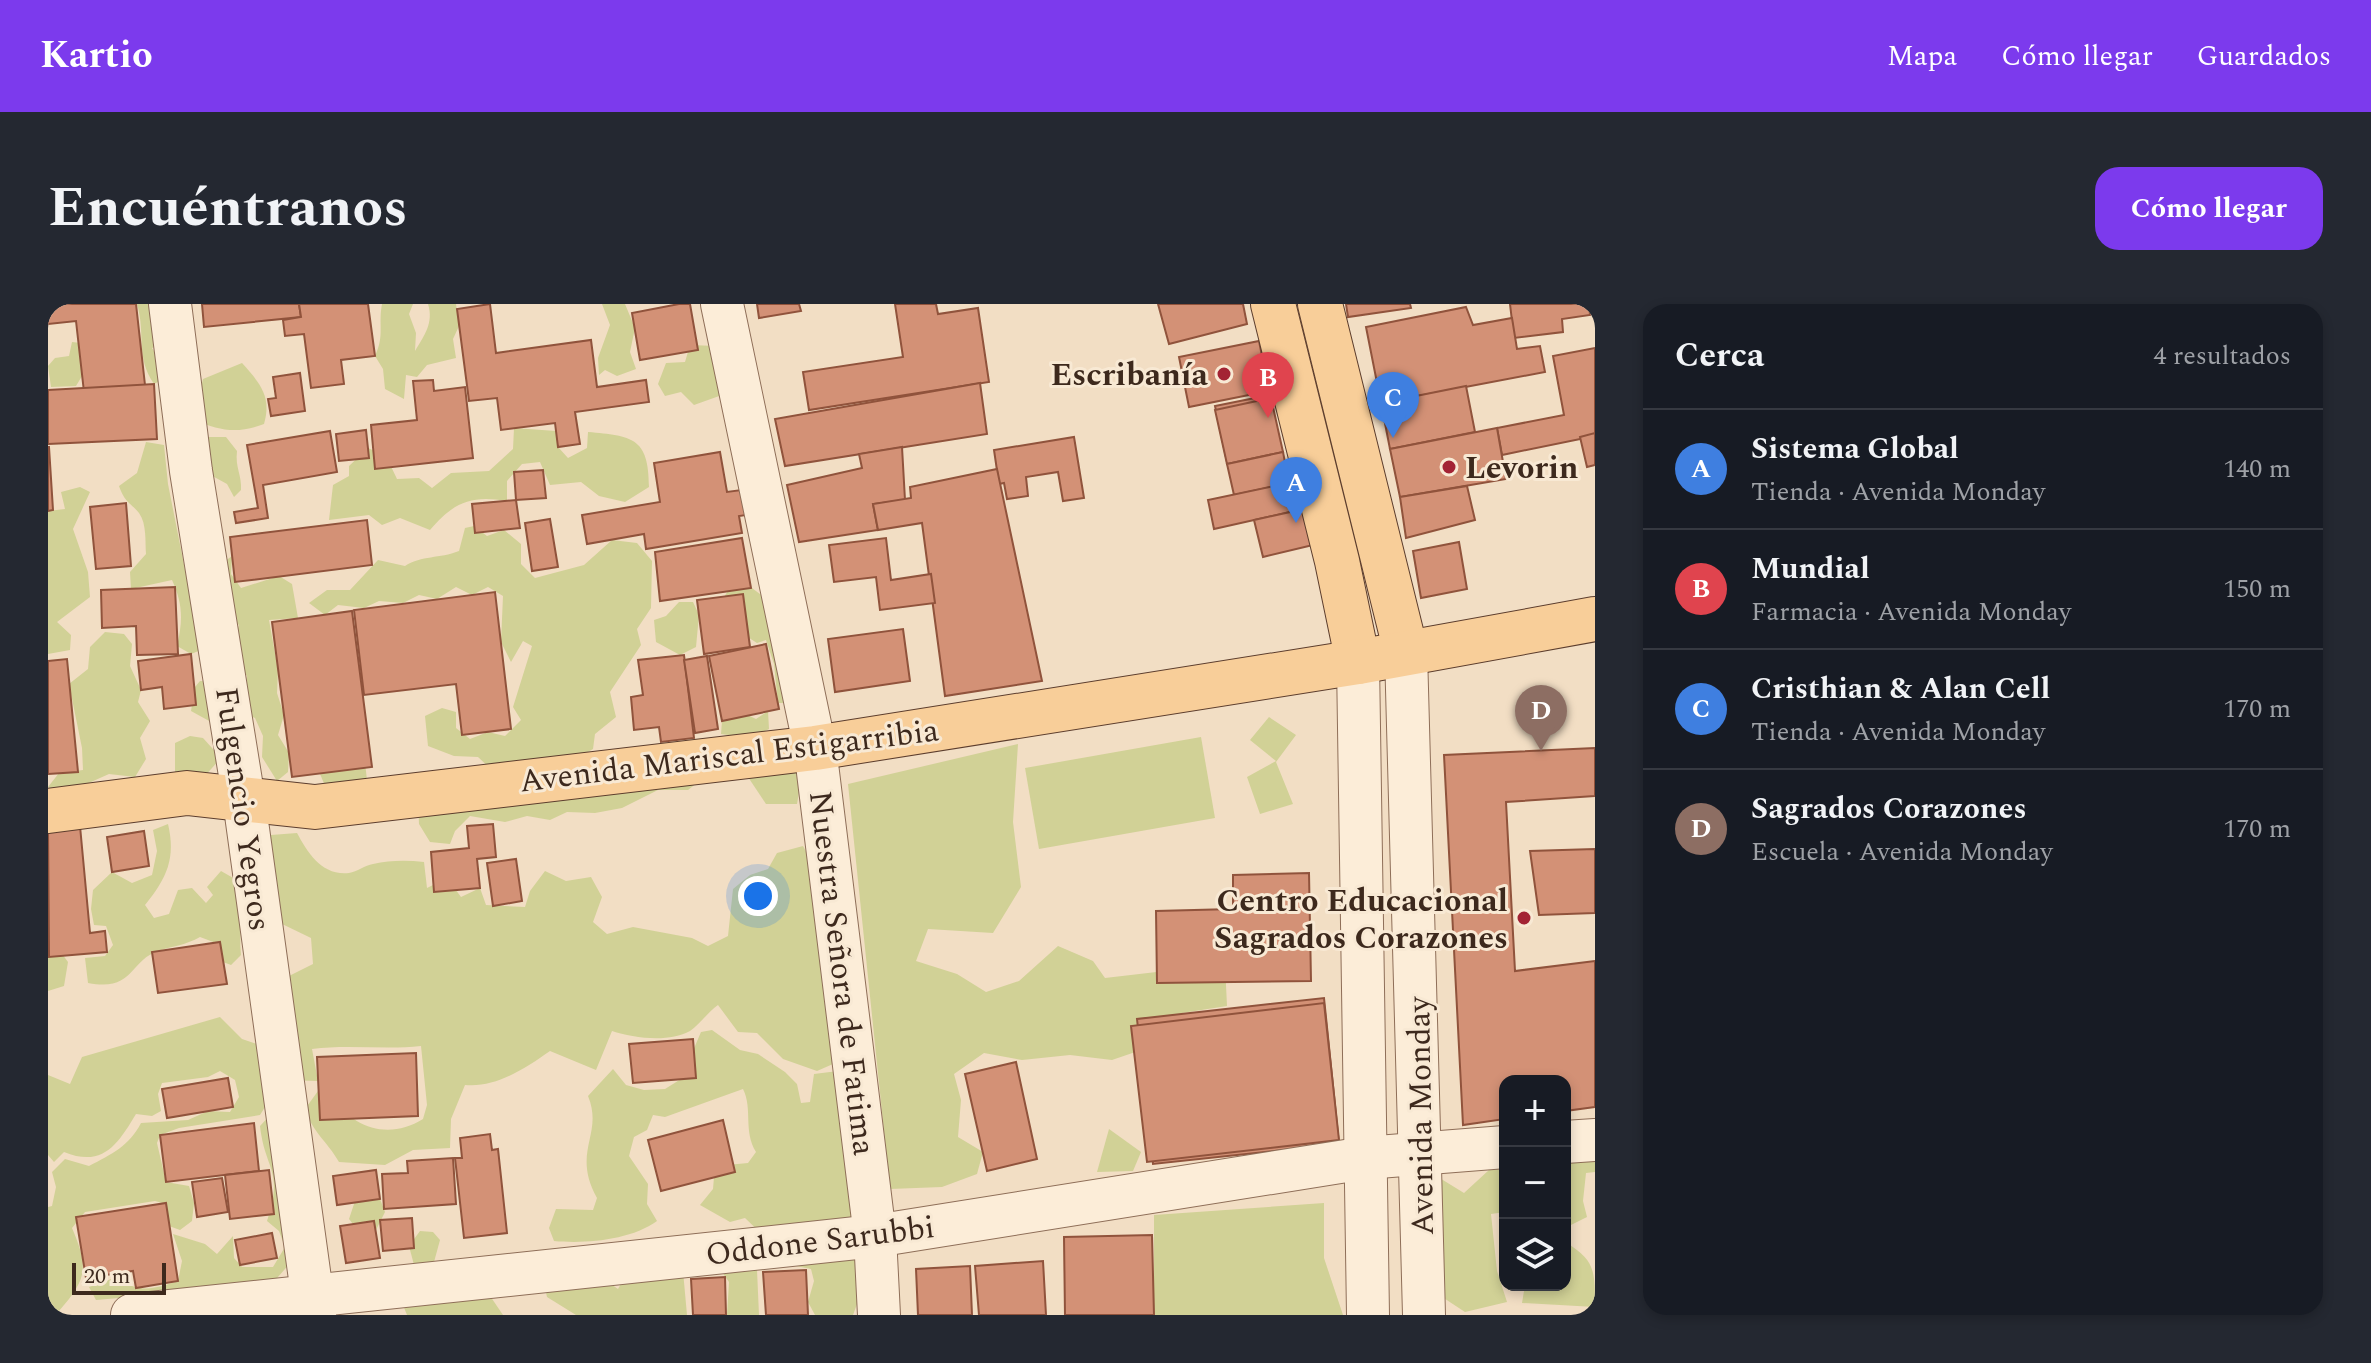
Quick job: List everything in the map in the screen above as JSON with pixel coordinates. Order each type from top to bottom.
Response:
[{"type":"main road","name":"Avenida Monday","points":[[1273,304],[1337,561],[1358,662]]},
{"type":"main road","name":"Avenida Monday","points":[[1320,304],[1406,652]]},
{"type":"main road","name":"Avenida Mariscal Estigarribia","points":[[48,811],[187,793],[315,807],[815,748],[1358,662],[1595,619]]},
{"type":"street","name":"Fulgencio Yegros","points":[[170,304],[191,471],[244,800],[313,1305]]},
{"type":"street","name":"Nuestra Señora de Fatima","points":[[722,304],[815,748],[875,1236],[879,1315]]},
{"type":"street","name":"Avenida Monday","points":[[1406,652],[1424,1315]]},
{"type":"street","name":"Avenida Monday","points":[[1358,662],[1368,1315]]},
{"type":"street","points":[[1571,1142],[1595,1140]]},
{"type":"street","name":"Oddone Sarubbi","points":[[132,1315],[313,1305],[875,1236],[1365,1158],[1499,1148]]},
{"type":"green space","points":[[137,304],[166,304],[163,344],[152,348],[164,366],[162,380],[154,384],[145,364]]},
{"type":"green space","points":[[382,304],[413,304],[409,314],[416,333],[415,351],[429,323],[428,304],[456,304],[459,326],[453,339],[456,358],[427,365],[417,377],[406,375],[404,399],[385,389],[383,369],[375,356],[380,342]]},
{"type":"green space","points":[[602,304],[625,304],[635,328],[630,352],[636,369],[617,376],[605,370],[599,375],[598,358],[610,325]]},
{"type":"green space","points":[[72,342],[81,343],[82,376],[76,386],[51,387],[48,366],[55,358],[69,356]]},
{"type":"green space","points":[[690,345],[716,346],[722,395],[694,405],[681,392],[665,396],[658,384],[666,363],[685,362]]},
{"type":"green space","points":[[242,363],[263,391],[266,406],[264,424],[229,430],[194,420],[203,379]]},
{"type":"green space","points":[[514,428],[556,431],[558,447],[568,458],[587,448],[588,432],[627,438],[635,442],[646,458],[649,487],[625,502],[599,496],[581,482],[550,485],[540,462],[522,464],[507,481],[507,501],[483,499],[464,503],[447,513],[430,530],[400,518],[382,525],[369,515],[329,520],[333,485],[349,476],[349,466],[368,448],[386,456],[397,479],[419,478],[432,488],[451,473],[489,471],[513,449]]},
{"type":"green space","points":[[208,437],[226,437],[237,451],[241,490],[234,497],[227,484],[207,473]]},
{"type":"green space","points":[[146,442],[164,445],[168,484],[201,650],[191,654],[177,646],[181,612],[172,580],[131,589],[130,572],[146,554],[145,533],[142,517],[119,486],[137,473]]},
{"type":"green space","points":[[80,487],[90,492],[73,529],[88,572],[90,597],[57,622],[71,635],[70,650],[48,654],[48,511],[65,509],[61,492]]},
{"type":"green space","points":[[474,526],[487,536],[504,530],[521,544],[521,564],[535,578],[584,565],[612,540],[637,543],[652,561],[651,608],[637,629],[641,645],[610,692],[616,717],[595,734],[593,749],[564,766],[494,772],[478,757],[454,756],[428,746],[425,716],[442,708],[456,712],[456,728],[470,739],[488,732],[505,736],[521,720],[513,707],[532,646],[523,641],[511,662],[501,642],[503,596],[488,587],[472,595],[456,587],[437,599],[419,595],[403,603],[379,601],[364,608],[338,605],[325,615],[309,603],[327,590],[350,590],[378,560],[405,566],[459,551],[465,528]]},
{"type":"green space","points":[[232,556],[231,574],[241,588],[279,576],[292,584],[298,618],[269,620],[278,670],[277,693],[284,715],[278,735],[289,753],[288,772],[277,781],[262,757],[263,736],[255,718],[240,712],[247,676],[235,652],[239,625],[229,617],[217,567]]},
{"type":"green space","points":[[737,577],[772,603],[794,703],[778,703],[774,664],[766,640],[757,643],[743,634],[724,597]]},
{"type":"green space","points":[[679,602],[693,602],[699,615],[696,647],[680,655],[656,642],[654,620],[666,616]]},
{"type":"green space","points":[[105,632],[124,634],[132,644],[130,666],[141,690],[138,702],[150,721],[140,738],[146,759],[135,777],[109,774],[64,794],[48,787],[59,773],[83,770],[82,748],[69,684],[88,669],[90,647]]},
{"type":"green space","points":[[200,681],[215,682],[211,722],[191,711],[195,687]]},
{"type":"green space","points":[[739,711],[756,719],[768,711],[769,729],[751,738],[721,734],[722,721]]},
{"type":"green space","points":[[1269,717],[1296,735],[1276,762],[1293,804],[1260,814],[1247,777],[1276,761],[1250,740]]},
{"type":"green space","points":[[796,734],[800,787],[797,804],[766,804],[744,771]]},
{"type":"green space","points":[[190,736],[203,738],[221,758],[203,778],[175,773],[175,743]]},
{"type":"green space","points":[[1201,737],[1215,818],[1039,849],[1025,768]]},
{"type":"green space","points":[[1018,744],[1013,822],[1021,887],[993,933],[928,929],[916,961],[957,974],[986,992],[1019,981],[1058,946],[1093,961],[1105,978],[1225,964],[1227,1006],[1182,1013],[1147,1048],[1112,1060],[1070,1055],[1022,1060],[984,1053],[954,1074],[961,1100],[958,1137],[983,1152],[977,1174],[942,1187],[890,1189],[848,784]]},
{"type":"green space","points":[[363,746],[367,780],[326,788],[317,767]]},
{"type":"green space","points":[[717,767],[688,790],[658,790],[622,808],[595,813],[567,812],[550,820],[527,816],[505,822],[470,816],[455,831],[450,844],[430,842],[419,824],[418,801]]},
{"type":"green space","points":[[168,824],[171,847],[168,867],[145,905],[154,918],[169,914],[178,890],[192,888],[206,903],[213,895],[207,887],[221,871],[242,883],[241,955],[231,965],[223,962],[216,943],[200,937],[158,951],[114,983],[88,983],[85,958],[105,956],[113,945],[106,926],[94,925],[91,909],[93,890],[112,872],[132,883],[152,875],[157,851],[153,830]]},
{"type":"green space","points":[[297,833],[317,862],[331,871],[349,873],[392,861],[424,862],[427,888],[447,878],[461,897],[480,888],[486,905],[525,907],[530,891],[545,871],[566,881],[591,877],[602,897],[593,922],[607,934],[633,927],[692,938],[708,946],[728,936],[733,889],[750,875],[768,869],[777,853],[803,846],[819,876],[833,1064],[817,1071],[783,1059],[757,1033],[738,1032],[718,1005],[690,1031],[681,1035],[651,1038],[612,1031],[596,1070],[550,1051],[499,1080],[465,1085],[451,1119],[450,1148],[413,1150],[385,1165],[339,1162],[305,1109],[318,1091],[333,1096],[350,1116],[373,1128],[398,1129],[423,1119],[427,1105],[421,1046],[312,1049],[318,1081],[282,1080],[260,1115],[179,1128],[160,1135],[157,1143],[166,1182],[189,1186],[194,1203],[192,1221],[180,1230],[169,1226],[166,1204],[155,1201],[85,1212],[72,1228],[83,1263],[80,1281],[59,1311],[48,1312],[48,1207],[52,1206],[56,1187],[52,1172],[65,1159],[89,1166],[119,1149],[141,1123],[188,1120],[208,1111],[230,1112],[239,1097],[235,1080],[220,1071],[208,1077],[162,1083],[158,1094],[161,1111],[152,1116],[136,1114],[123,1135],[108,1150],[89,1157],[64,1152],[54,1162],[48,1155],[48,1075],[70,1084],[82,1057],[220,1017],[242,1039],[278,1051],[289,976],[313,964],[311,938],[280,923],[266,860],[271,835]]},
{"type":"green space","points":[[48,935],[68,962],[64,986],[48,991]]},
{"type":"green space","points":[[712,1030],[740,1050],[758,1054],[785,1072],[797,1084],[801,1103],[810,1102],[814,1074],[838,1071],[863,1288],[853,1315],[815,1315],[808,1302],[814,1281],[811,1269],[791,1265],[757,1270],[759,1315],[727,1315],[729,1282],[722,1272],[769,1241],[745,1218],[730,1222],[700,1205],[713,1189],[714,1177],[727,1165],[748,1163],[756,1152],[750,1136],[743,1089],[665,1117],[653,1115],[647,1130],[634,1137],[629,1156],[648,1184],[647,1204],[657,1221],[634,1233],[608,1239],[554,1241],[549,1228],[556,1209],[593,1210],[597,1198],[587,1168],[592,1122],[588,1096],[613,1069],[626,1085],[644,1090],[665,1089],[681,1079],[701,1032]]},
{"type":"green space","points":[[273,1112],[305,1246],[271,1285],[96,1300],[89,1287],[117,1277],[139,1288],[178,1281],[182,1261],[173,1234],[205,1244],[217,1254],[233,1236],[234,1258],[242,1267],[273,1267],[285,1247],[279,1231],[267,1221],[274,1180],[260,1126]]},
{"type":"green space","points":[[1109,1129],[1141,1152],[1133,1171],[1097,1172]]},
{"type":"green space","points":[[1571,1155],[1595,1155],[1595,1172],[1586,1173],[1583,1201],[1587,1217],[1571,1225]]},
{"type":"green space","points":[[1499,1169],[1499,1213],[1491,1214],[1499,1291],[1503,1291],[1507,1302],[1465,1312],[1430,1289],[1438,1177],[1464,1193],[1489,1170]]},
{"type":"green space","points":[[357,1195],[380,1199],[385,1212],[376,1230],[353,1224],[349,1219]]},
{"type":"green space","points":[[1324,1203],[1324,1258],[1343,1315],[1154,1315],[1154,1215]]},
{"type":"green space","points":[[420,1231],[433,1232],[440,1240],[434,1262],[414,1265],[409,1246]]},
{"type":"green space","points":[[1571,1247],[1588,1261],[1595,1284],[1595,1307],[1522,1303],[1524,1291],[1571,1291]]},
{"type":"green space","points":[[632,1264],[683,1271],[687,1315],[576,1315],[547,1297],[544,1283],[599,1276],[618,1289]]},
{"type":"green space","points":[[484,1287],[503,1315],[407,1315],[401,1300]]},
{"type":"building","points":[[48,304],[136,304],[145,385],[84,392],[76,321],[48,324]]},
{"type":"building","points":[[202,304],[299,304],[301,317],[204,327]]},
{"type":"building","points":[[299,304],[368,304],[375,356],[341,360],[344,384],[311,388],[304,334],[285,336],[283,320],[301,317]]},
{"type":"building","points":[[490,304],[496,353],[591,340],[597,387],[646,380],[649,402],[575,412],[580,444],[558,447],[555,423],[501,430],[497,398],[469,401],[457,309]]},
{"type":"building","points":[[690,304],[698,350],[640,360],[632,313]]},
{"type":"building","points":[[757,304],[799,304],[801,311],[759,318]]},
{"type":"building","points":[[895,304],[936,304],[938,314],[978,308],[989,382],[809,410],[803,372],[903,357]]},
{"type":"building","points":[[1158,304],[1243,304],[1247,324],[1169,344]]},
{"type":"building","points":[[1346,304],[1410,304],[1411,308],[1348,317]]},
{"type":"building","points":[[1510,304],[1589,304],[1590,315],[1562,319],[1563,332],[1514,338]]},
{"type":"building","points":[[1466,307],[1473,325],[1512,318],[1517,349],[1540,346],[1545,372],[1381,403],[1366,327]]},
{"type":"building","name":"Escribanía","points":[[1259,341],[1269,391],[1189,407],[1179,357]]},
{"type":"building","points":[[1595,348],[1595,436],[1502,455],[1497,428],[1564,415],[1553,356]]},
{"type":"building","points":[[300,373],[305,411],[271,416],[268,399],[276,398],[273,377]]},
{"type":"building","points":[[433,380],[434,391],[465,387],[473,458],[375,469],[371,425],[417,420],[413,381]]},
{"type":"building","points":[[980,383],[987,434],[785,466],[775,419]]},
{"type":"building","points":[[154,384],[157,439],[48,444],[48,390]]},
{"type":"building","points":[[1466,386],[1475,432],[1390,449],[1381,403]]},
{"type":"building","name":"Escribanía","points":[[1270,395],[1281,451],[1227,462],[1215,406]]},
{"type":"building","name":"Escribanía","points":[[1271,398],[1283,452],[1227,464],[1215,410]]},
{"type":"building","name":"Levorin","points":[[1497,428],[1506,479],[1400,497],[1390,449]]},
{"type":"building","points":[[366,430],[369,458],[339,461],[336,434]]},
{"type":"building","points":[[330,431],[337,472],[263,485],[268,518],[236,523],[234,512],[258,508],[247,445]]},
{"type":"building","points":[[1595,433],[1595,465],[1587,467],[1580,437]]},
{"type":"building","points":[[1074,437],[1084,498],[1063,501],[1058,472],[1026,477],[1028,496],[1007,499],[1004,483],[999,484],[994,450]]},
{"type":"building","points":[[48,447],[53,510],[48,511]]},
{"type":"building","points":[[902,447],[905,500],[873,504],[878,530],[799,542],[787,485],[862,468],[859,454]]},
{"type":"building","points":[[720,452],[727,492],[749,489],[753,514],[739,516],[742,533],[646,549],[644,534],[587,544],[582,515],[660,502],[654,463]]},
{"type":"building","points":[[1283,452],[1289,483],[1234,495],[1227,464]]},
{"type":"building","points":[[997,469],[1042,681],[945,696],[922,523],[878,530],[873,504],[911,498],[910,487]]},
{"type":"building","points":[[543,470],[546,498],[516,500],[514,472]]},
{"type":"building","points":[[1289,483],[1294,511],[1214,529],[1208,500]]},
{"type":"building","points":[[1467,486],[1475,520],[1406,538],[1400,497]]},
{"type":"building","points":[[516,500],[520,528],[475,533],[472,504]]},
{"type":"building","points":[[126,503],[131,566],[96,569],[90,507]]},
{"type":"building","points":[[1304,509],[1313,545],[1263,557],[1254,520]]},
{"type":"building","points":[[550,519],[558,567],[532,571],[525,523]]},
{"type":"building","points":[[367,520],[372,565],[235,582],[230,537]]},
{"type":"building","points":[[742,538],[751,588],[660,601],[655,552]]},
{"type":"building","points":[[886,538],[891,580],[931,574],[935,603],[880,610],[876,577],[834,582],[829,545]]},
{"type":"building","points":[[1459,542],[1467,589],[1421,598],[1413,551]]},
{"type":"building","points":[[175,587],[178,654],[137,655],[136,626],[102,628],[101,590]]},
{"type":"building","points":[[495,592],[511,729],[462,735],[456,684],[364,695],[354,610]]},
{"type":"building","points":[[743,594],[750,647],[704,654],[697,600]]},
{"type":"building","points":[[352,611],[372,767],[292,777],[272,622]]},
{"type":"building","points":[[903,629],[910,681],[835,692],[828,639]]},
{"type":"building","points":[[766,644],[779,709],[722,721],[709,656]]},
{"type":"building","points":[[191,654],[196,705],[164,709],[162,687],[141,690],[138,661]]},
{"type":"building","points":[[684,655],[694,738],[661,742],[659,727],[634,730],[631,697],[643,695],[638,660]]},
{"type":"building","points":[[707,656],[718,729],[695,733],[684,660]]},
{"type":"building","points":[[67,659],[78,772],[48,774],[48,661]]},
{"type":"building","points":[[1595,748],[1595,796],[1506,802],[1515,971],[1595,961],[1595,1107],[1571,1110],[1571,1075],[1499,1075],[1499,1120],[1463,1125],[1444,755]]},
{"type":"building","points":[[493,824],[496,857],[477,859],[480,888],[434,892],[431,852],[469,848],[467,826]]},
{"type":"building","points":[[80,826],[90,933],[105,931],[107,952],[49,957],[48,829]]},
{"type":"building","points":[[144,831],[149,866],[112,872],[107,837]]},
{"type":"building","points":[[1595,849],[1595,913],[1539,915],[1530,851]]},
{"type":"building","points":[[516,859],[522,901],[493,906],[487,863]]},
{"type":"building","points":[[1309,873],[1311,981],[1157,983],[1156,911],[1233,909],[1233,875]]},
{"type":"building","points":[[220,942],[227,984],[158,993],[152,952]]},
{"type":"building","points":[[1324,998],[1339,1144],[1153,1164],[1137,1019]]},
{"type":"building","points":[[1324,1003],[1339,1140],[1147,1162],[1131,1026]]},
{"type":"building","points":[[693,1039],[696,1078],[633,1083],[629,1044]]},
{"type":"building","points":[[416,1053],[418,1116],[320,1120],[317,1057]]},
{"type":"building","points":[[1016,1062],[1037,1159],[987,1171],[965,1074]]},
{"type":"building","points":[[228,1078],[233,1107],[167,1118],[162,1089]]},
{"type":"building","points":[[723,1120],[735,1172],[661,1191],[648,1140]]},
{"type":"building","points":[[254,1123],[259,1171],[166,1182],[160,1135]]},
{"type":"building","points":[[490,1134],[492,1150],[498,1149],[507,1233],[464,1238],[455,1158],[462,1158],[460,1138]]},
{"type":"building","points":[[453,1158],[456,1204],[384,1209],[382,1174],[408,1173],[407,1161]]},
{"type":"building","points":[[269,1170],[274,1214],[230,1219],[225,1175]]},
{"type":"building","points":[[376,1170],[380,1199],[337,1205],[333,1176]]},
{"type":"building","points":[[222,1178],[228,1212],[197,1217],[192,1182]]},
{"type":"building","points":[[166,1203],[178,1281],[136,1288],[133,1271],[86,1278],[76,1217]]},
{"type":"building","points":[[412,1218],[414,1248],[383,1251],[380,1220]]},
{"type":"building","points":[[374,1221],[380,1258],[346,1263],[340,1226]]},
{"type":"building","points":[[272,1233],[277,1258],[240,1265],[235,1240]]},
{"type":"building","points":[[1152,1235],[1154,1315],[1065,1315],[1064,1237]]},
{"type":"building","points":[[1043,1261],[1046,1315],[979,1315],[975,1266]]},
{"type":"building","points":[[970,1266],[972,1315],[918,1315],[916,1269]]},
{"type":"building","points":[[806,1270],[808,1315],[766,1315],[763,1272]]},
{"type":"building","points":[[725,1277],[726,1315],[693,1315],[691,1279]]},
{"type":"place","name":"Escribanía","points":[[1224,374]]},
{"type":"place","name":"Mundial","points":[[1268,418]]},
{"type":"place","name":"Cristhian & Alan Cell","points":[[1393,438]]},
{"type":"place","name":"Levorin","points":[[1449,467]]},
{"type":"place","name":"Sistema Global","points":[[1296,523]]},
{"type":"place","name":"Sagrados Corazones","points":[[1541,751]]},
{"type":"place","name":"Centro Educacional Sagrados Corazones","points":[[1524,918]]}]
